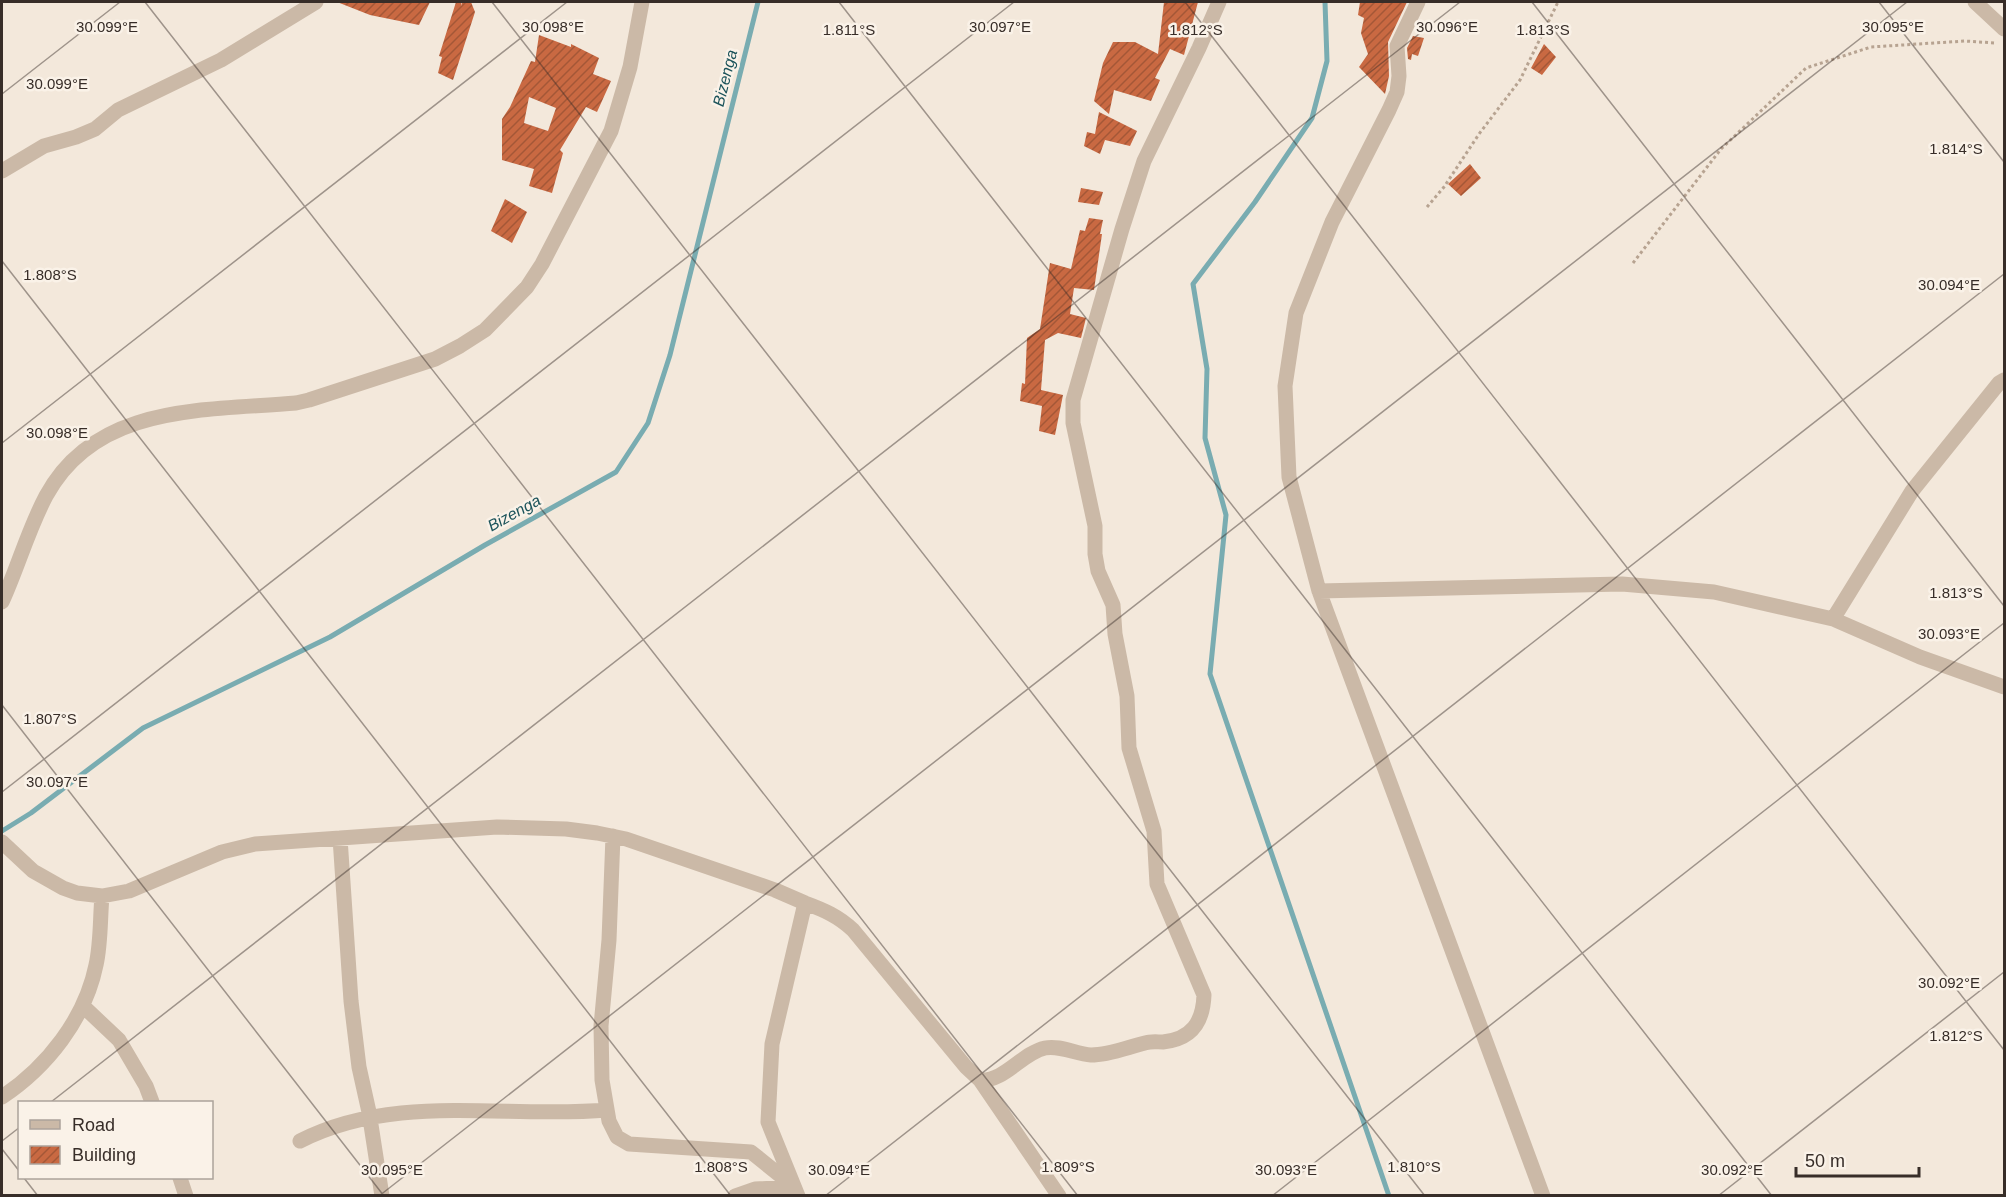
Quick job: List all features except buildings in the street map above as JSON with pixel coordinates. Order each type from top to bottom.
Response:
[{"type":"street","points":[[2,171],[44,146],[95,129],[118,110],[221,60],[316,2]]},
{"type":"street","points":[[2,602],[46,496],[62,471],[84,450],[107,434],[131,424],[170,413],[309,400],[435,359],[486,330],[527,287],[542,264],[611,131],[630,67],[642,2]]},
{"type":"street","points":[[980,1080],[986,1081],[997,1076],[1037,1051],[1047,1048],[1091,1055],[1148,1042],[1164,1042],[1178,1038],[1188,1033],[1197,1024],[1203,1010],[1204,995],[1157,884],[1154,831],[1129,748],[1127,696],[1115,633],[1113,605],[1098,571],[1095,554],[1095,526],[1072,411],[1073,400],[1109,274],[1144,161],[1220,2]]},
{"type":"street","points":[[1418,2],[1397,46],[1399,76],[1393,101],[1332,222],[1296,313],[1285,386],[1289,477],[1319,591],[1543,1196]]},
{"type":"street","points":[[1975,2],[2004,29]]},
{"type":"street","points":[[1833,619],[1912,491],[2004,380]]},
{"type":"street","points":[[1319,591],[1622,584],[1714,592],[1833,619],[1920,657],[2004,687]]},
{"type":"street","points":[[2,843],[33,871],[63,888],[77,893],[102,896],[129,891],[222,852],[270,842],[497,827],[566,829],[613,836],[764,886],[825,910],[839,917],[853,930],[966,1067],[980,1080],[1059,1196]]},
{"type":"street","points":[[613,836],[609,940],[601,1026],[602,1080],[609,1121],[617,1137],[629,1144],[751,1152],[796,1191]]},
{"type":"street","points":[[340,838],[351,1001],[359,1067],[370,1117],[382,1196]]},
{"type":"street","points":[[2,1097],[18,1086],[55,1050],[84,1006],[96,965],[102,896]]},
{"type":"street","points":[[796,1191],[768,1122],[772,1044],[805,903]]},
{"type":"street","points":[[84,1006],[119,1040],[146,1086],[152,1101]]},
{"type":"street","points":[[300,1141],[341,1124],[370,1117],[458,1109],[570,1113],[607,1110]]},
{"type":"street","points":[[180,1179],[186,1196]]},
{"type":"street","points":[[735,1196],[755,1189],[796,1191]]},
{"type":"path","points":[[1427,207],[1444,187],[1479,134],[1520,80],[1558,2]]},
{"type":"path","points":[[1633,263],[1721,149],[1806,68],[1871,47],[1965,41],[2004,44]]},
{"type":"waterway","name":"Bizenga","points":[[2,831],[31,813],[143,728],[330,637],[485,545],[616,472],[648,423],[670,355],[758,2]]},
{"type":"waterway","points":[[1325,2],[1327,61],[1312,118],[1255,202],[1193,284],[1207,369],[1205,438],[1226,515],[1210,674],[1389,1196]]}]
